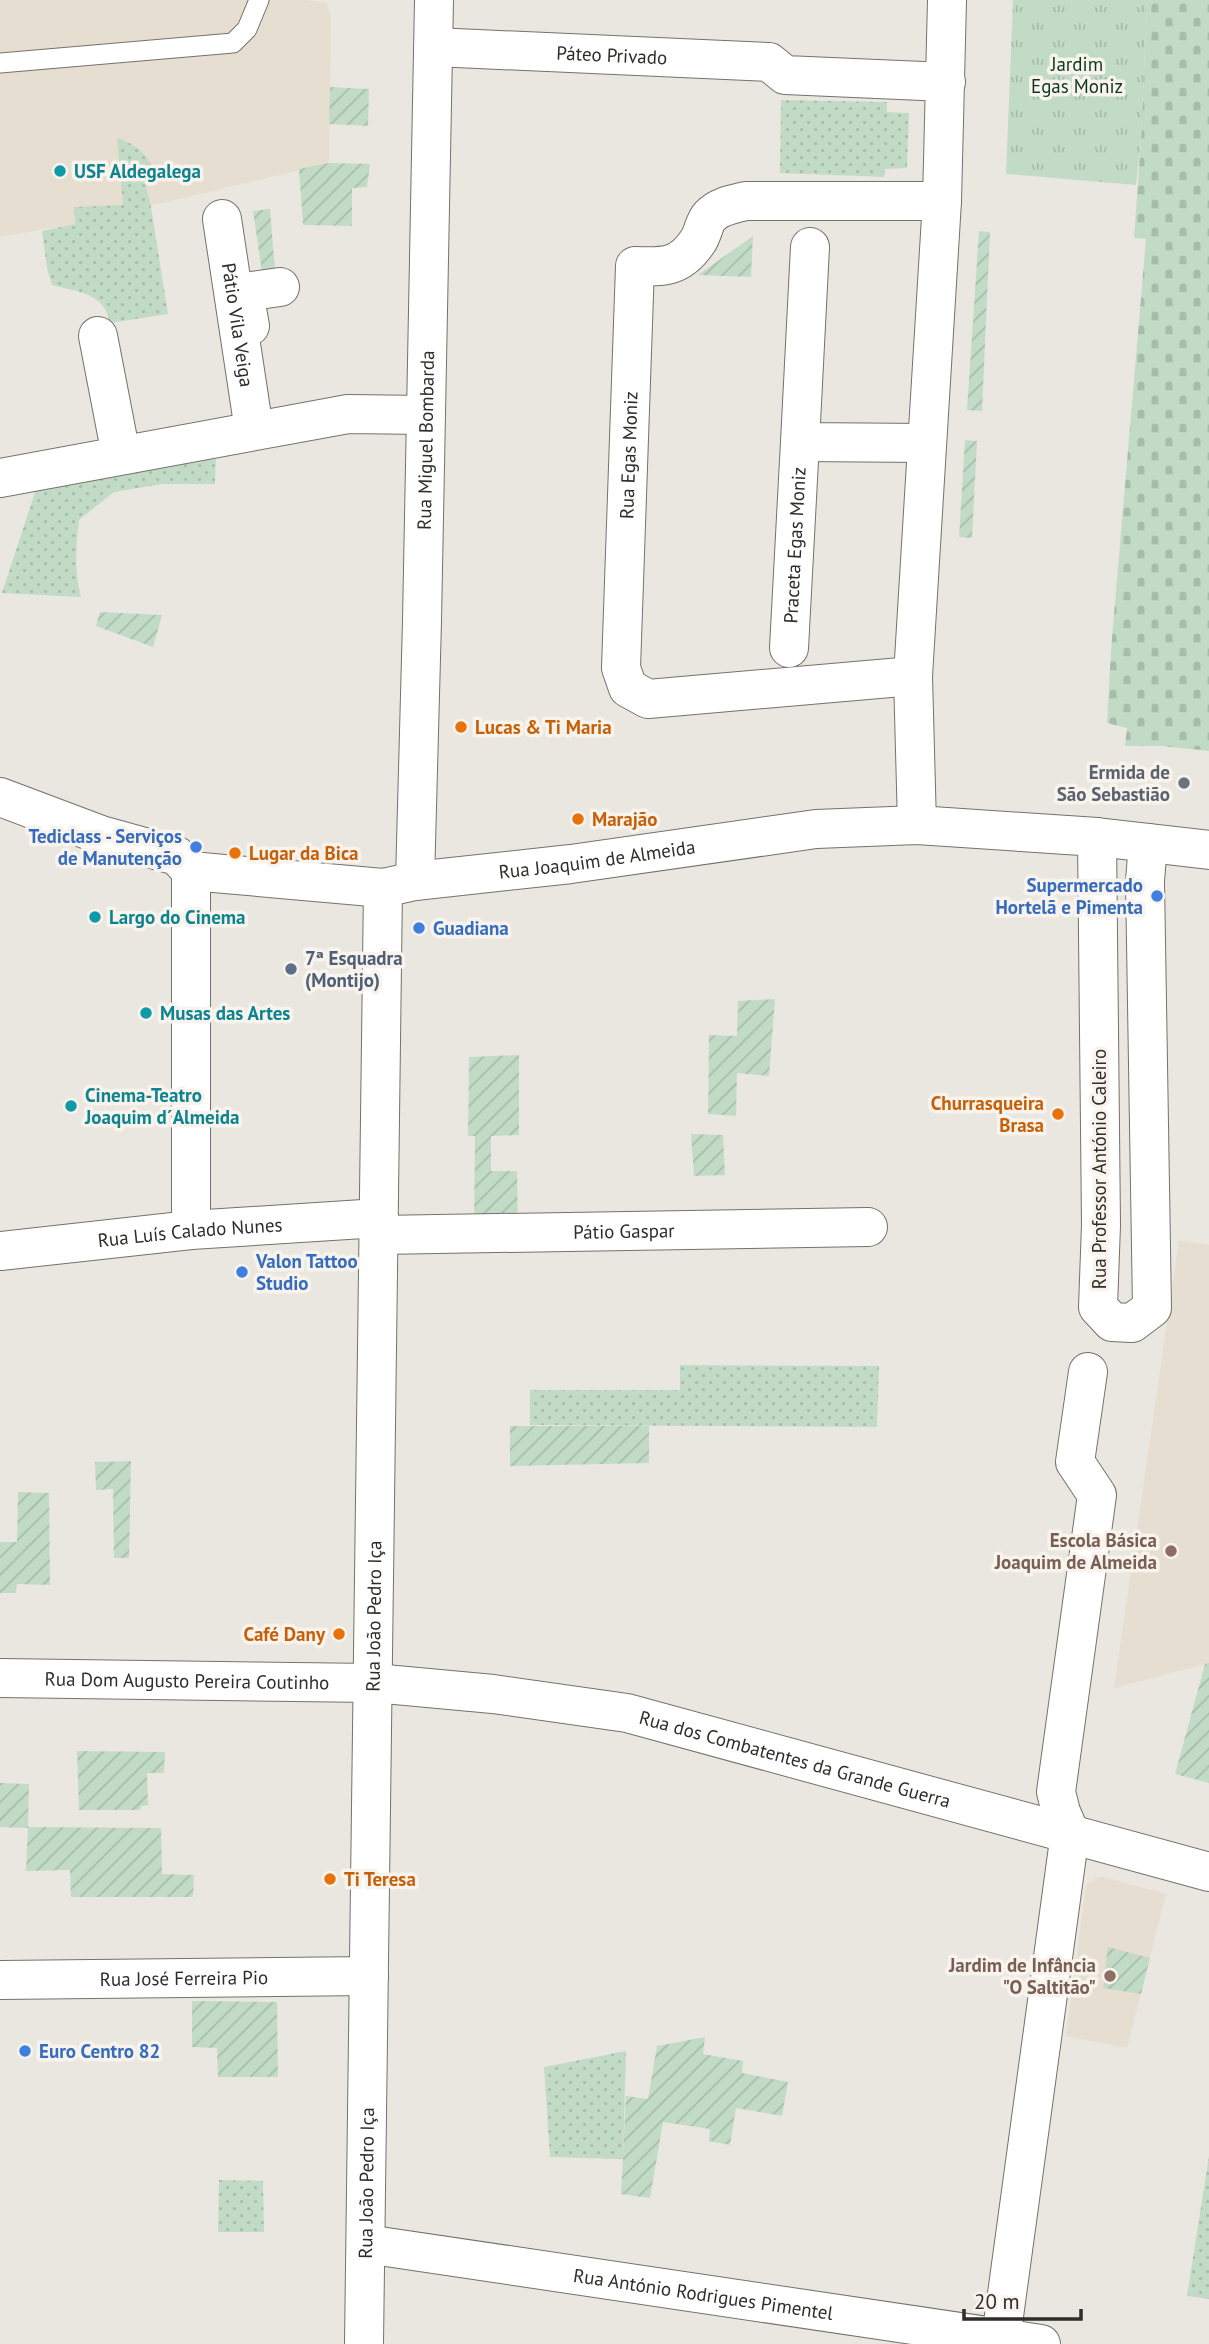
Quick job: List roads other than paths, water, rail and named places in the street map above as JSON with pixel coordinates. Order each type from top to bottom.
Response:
[{"type":"street","name":"Rua Miguel Bombarda","points":[[399,884],[422,621],[434,0]]},
{"type":"street","points":[[917,825],[913,677],[942,201],[947,0]]},
{"type":"street","name":"Páteo Privado","points":[[434,47],[769,62],[785,75],[946,82]]},
{"type":"street","name":"Rua Egas Moniz","points":[[913,677],[648,699],[628,688],[621,668],[635,267],[667,267],[682,259],[698,241],[710,216],[725,206],[746,201],[942,201]]},
{"type":"street","name":"Pátio Vila Veiga","points":[[222,219],[260,429]]},
{"type":"street","name":"Praceta Egas Moniz","points":[[789,648],[810,247]]},
{"type":"street","name":"Pátio Vila Veiga","points":[[260,429],[244,292],[280,287]]},
{"type":"street","points":[[99,336],[121,456]]},
{"type":"street","points":[[0,478],[348,414],[425,415]]},
{"type":"street","name":"Praceta Egas Moniz","points":[[800,442],[927,443]]},
{"type":"street","name":"Rua Joaquim de Almeida","points":[[0,797],[101,835],[177,856],[191,871],[399,884],[570,864],[816,829],[917,825],[1097,837],[1209,850]]},
{"type":"street","name":"Rua Professor António Caleiro","points":[[1097,837],[1101,1212],[1098,1307],[1112,1322],[1132,1323],[1153,1307],[1145,881],[1148,843]]},
{"type":"street","points":[[191,871],[191,1230]]},
{"type":"street","name":"Rua João Pedro Iça","points":[[364,2344],[379,1227],[399,884]]},
{"type":"street","name":"Rua Luís Calado Nunes","points":[[0,1251],[191,1230],[379,1227]]},
{"type":"street","name":"Pátio Gaspar","points":[[379,1227],[868,1227]]},
{"type":"street","points":[[1001,2338],[1070,1833],[1060,1812],[1056,1792],[1097,1495],[1075,1462],[1088,1372]]},
{"type":"street","name":"Rua Dom Augusto Pereira Coutinho","points":[[0,1678],[374,1683]]},
{"type":"street","name":"Rua dos Combatentes da Grande Guerra","points":[[374,1683],[493,1694],[627,1713],[1209,1872]]},
{"type":"street","name":"Rua José Ferreira Pio","points":[[0,1980],[369,1976]]},
{"type":"street","name":"Rua António Rodrigues Pimentel","points":[[366,2244],[1041,2344]]},
{"type":"lane","points":[[0,63],[233,43],[247,29],[259,0]]},
{"type":"place","name":"USF Aldegalega","points":[[60,171]]},
{"type":"place","name":"Lucas & Ti Maria","points":[[461,727]]},
{"type":"place","name":"Ermida de São Sebastião","points":[[1184,783]]},
{"type":"place","name":"Marajão","points":[[578,819]]},
{"type":"place","name":"Tediclass - Serviços de Manutenção","points":[[196,847]]},
{"type":"place","name":"Lugar da Bica","points":[[235,853]]},
{"type":"place","name":"Supermercado Hortelã e Pimenta","points":[[1157,896]]},
{"type":"place","name":"Largo do Cinema","points":[[95,917]]},
{"type":"place","name":"Guadiana","points":[[419,928]]},
{"type":"place","name":"7ª Esquadra (Montijo)","points":[[291,969]]},
{"type":"place","name":"Musas das Artes","points":[[146,1013]]},
{"type":"place","name":"Cinema-Teatro Joaquim d´Almeida","points":[[71,1106]]},
{"type":"place","name":"Churrasqueira Brasa","points":[[1058,1114]]},
{"type":"place","name":"Valon Tattoo Studio","points":[[242,1272]]},
{"type":"place","name":"Escola Básica Joaquim de Almeida","points":[[1171,1551]]},
{"type":"place","name":"Café Dany","points":[[339,1634]]},
{"type":"place","name":"Ti Teresa","points":[[330,1879]]},
{"type":"place","name":"Jardim de Infância \"O Saltitão\"","points":[[1110,1976]]},
{"type":"place","name":"Euro Centro 82","points":[[25,2051]]},
{"type":"park label","name":"Jardim Egas Moniz","points":[[1077,75]]}]
